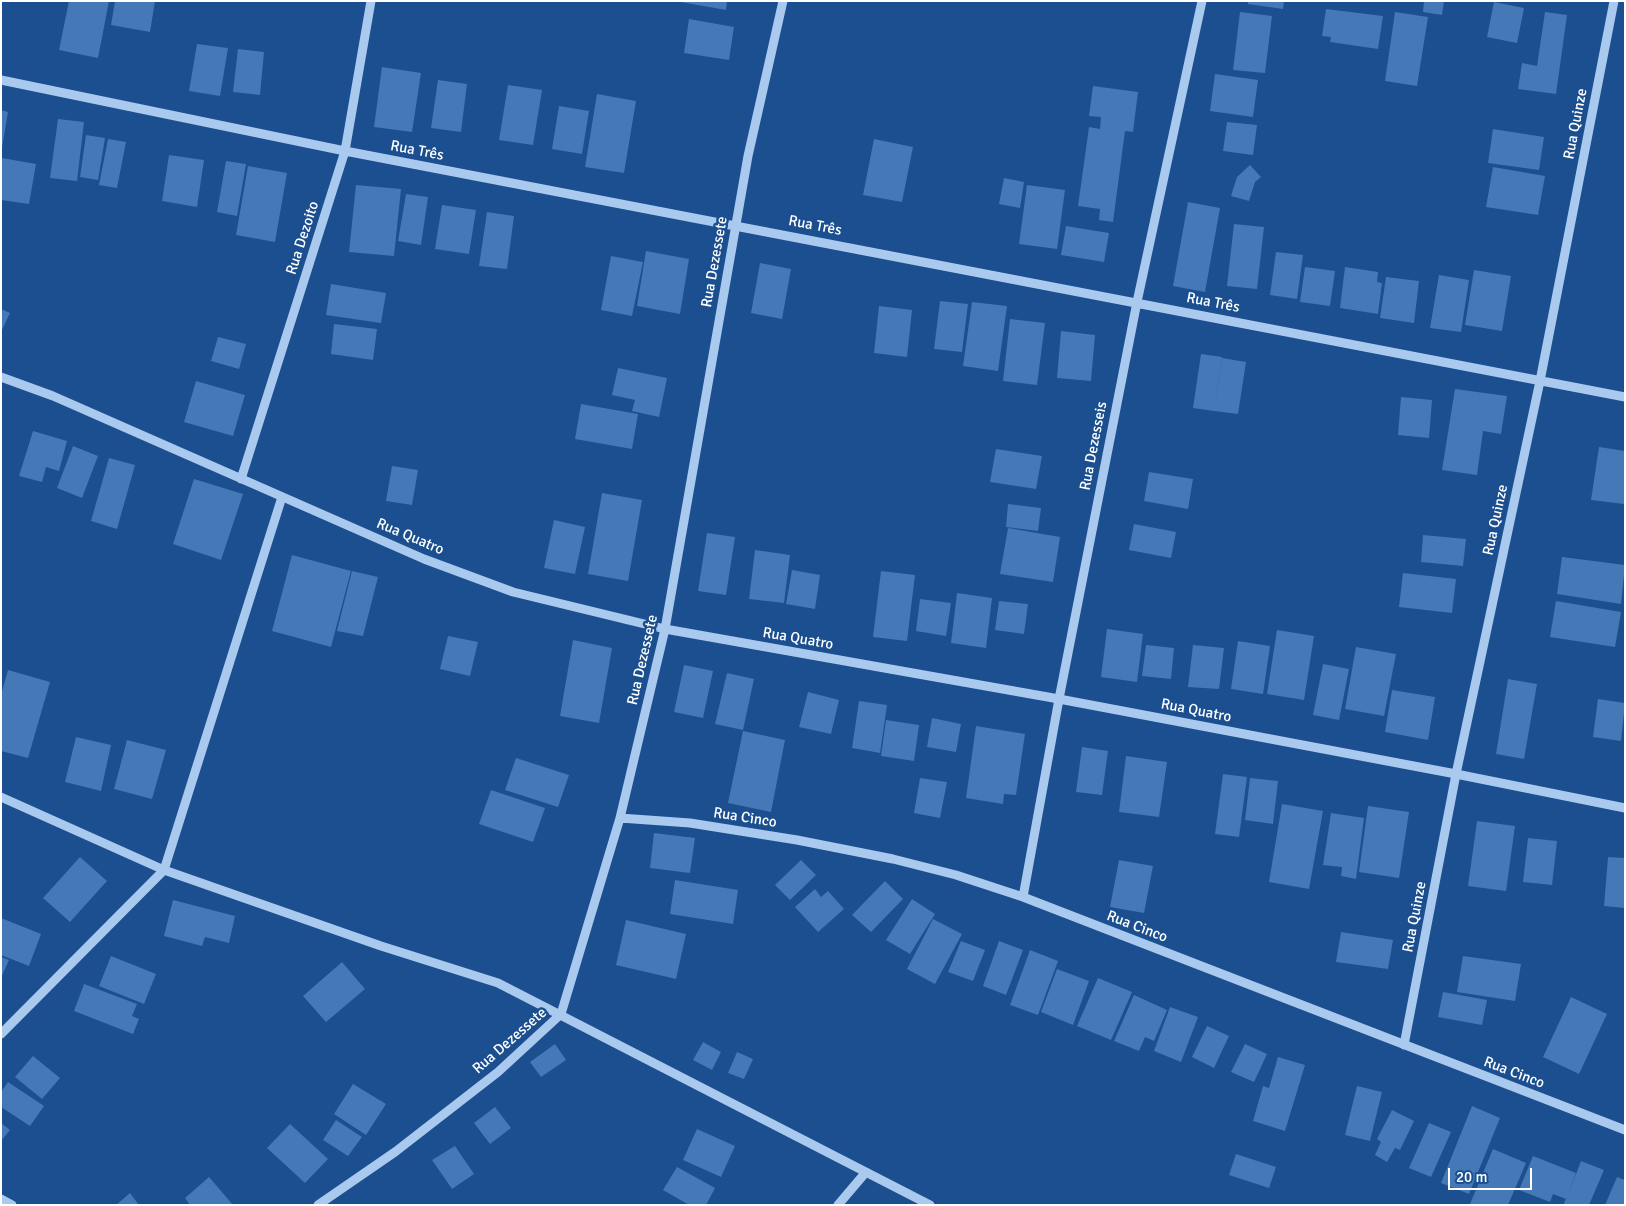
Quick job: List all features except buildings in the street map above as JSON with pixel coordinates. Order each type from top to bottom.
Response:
[{"type":"street","name":"Rua Dezoito","points":[[241,479],[345,151],[371,1]]},
{"type":"street","name":"Rua Dezessete","points":[[318,1205],[395,1152],[498,1072],[561,1014],[620,818],[665,629],[748,156],[783,1]]},
{"type":"street","name":"Rua Dezesseis","points":[[1023,897],[1059,699],[1136,302],[1202,1]]},
{"type":"street","name":"Rua Quinze","points":[[1404,1045],[1456,774],[1540,381],[1614,1]]},
{"type":"street","name":"Rua Três","points":[[1,80],[345,151],[1625,397]]},
{"type":"street","name":"Rua Quatro","points":[[1,377],[53,396],[424,559],[513,592],[665,629],[1059,699],[1625,808]]},
{"type":"street","points":[[1,1034],[164,870],[282,497]]},
{"type":"street","points":[[1,797],[164,870],[381,946],[498,983],[930,1205]]},
{"type":"street","name":"Rua Cinco","points":[[620,818],[690,823],[797,840],[893,859],[956,876],[1023,897],[1625,1130]]},
{"type":"street","points":[[838,1205],[866,1172]]},
{"type":"street","points":[[1,1199],[12,1205]]}]
